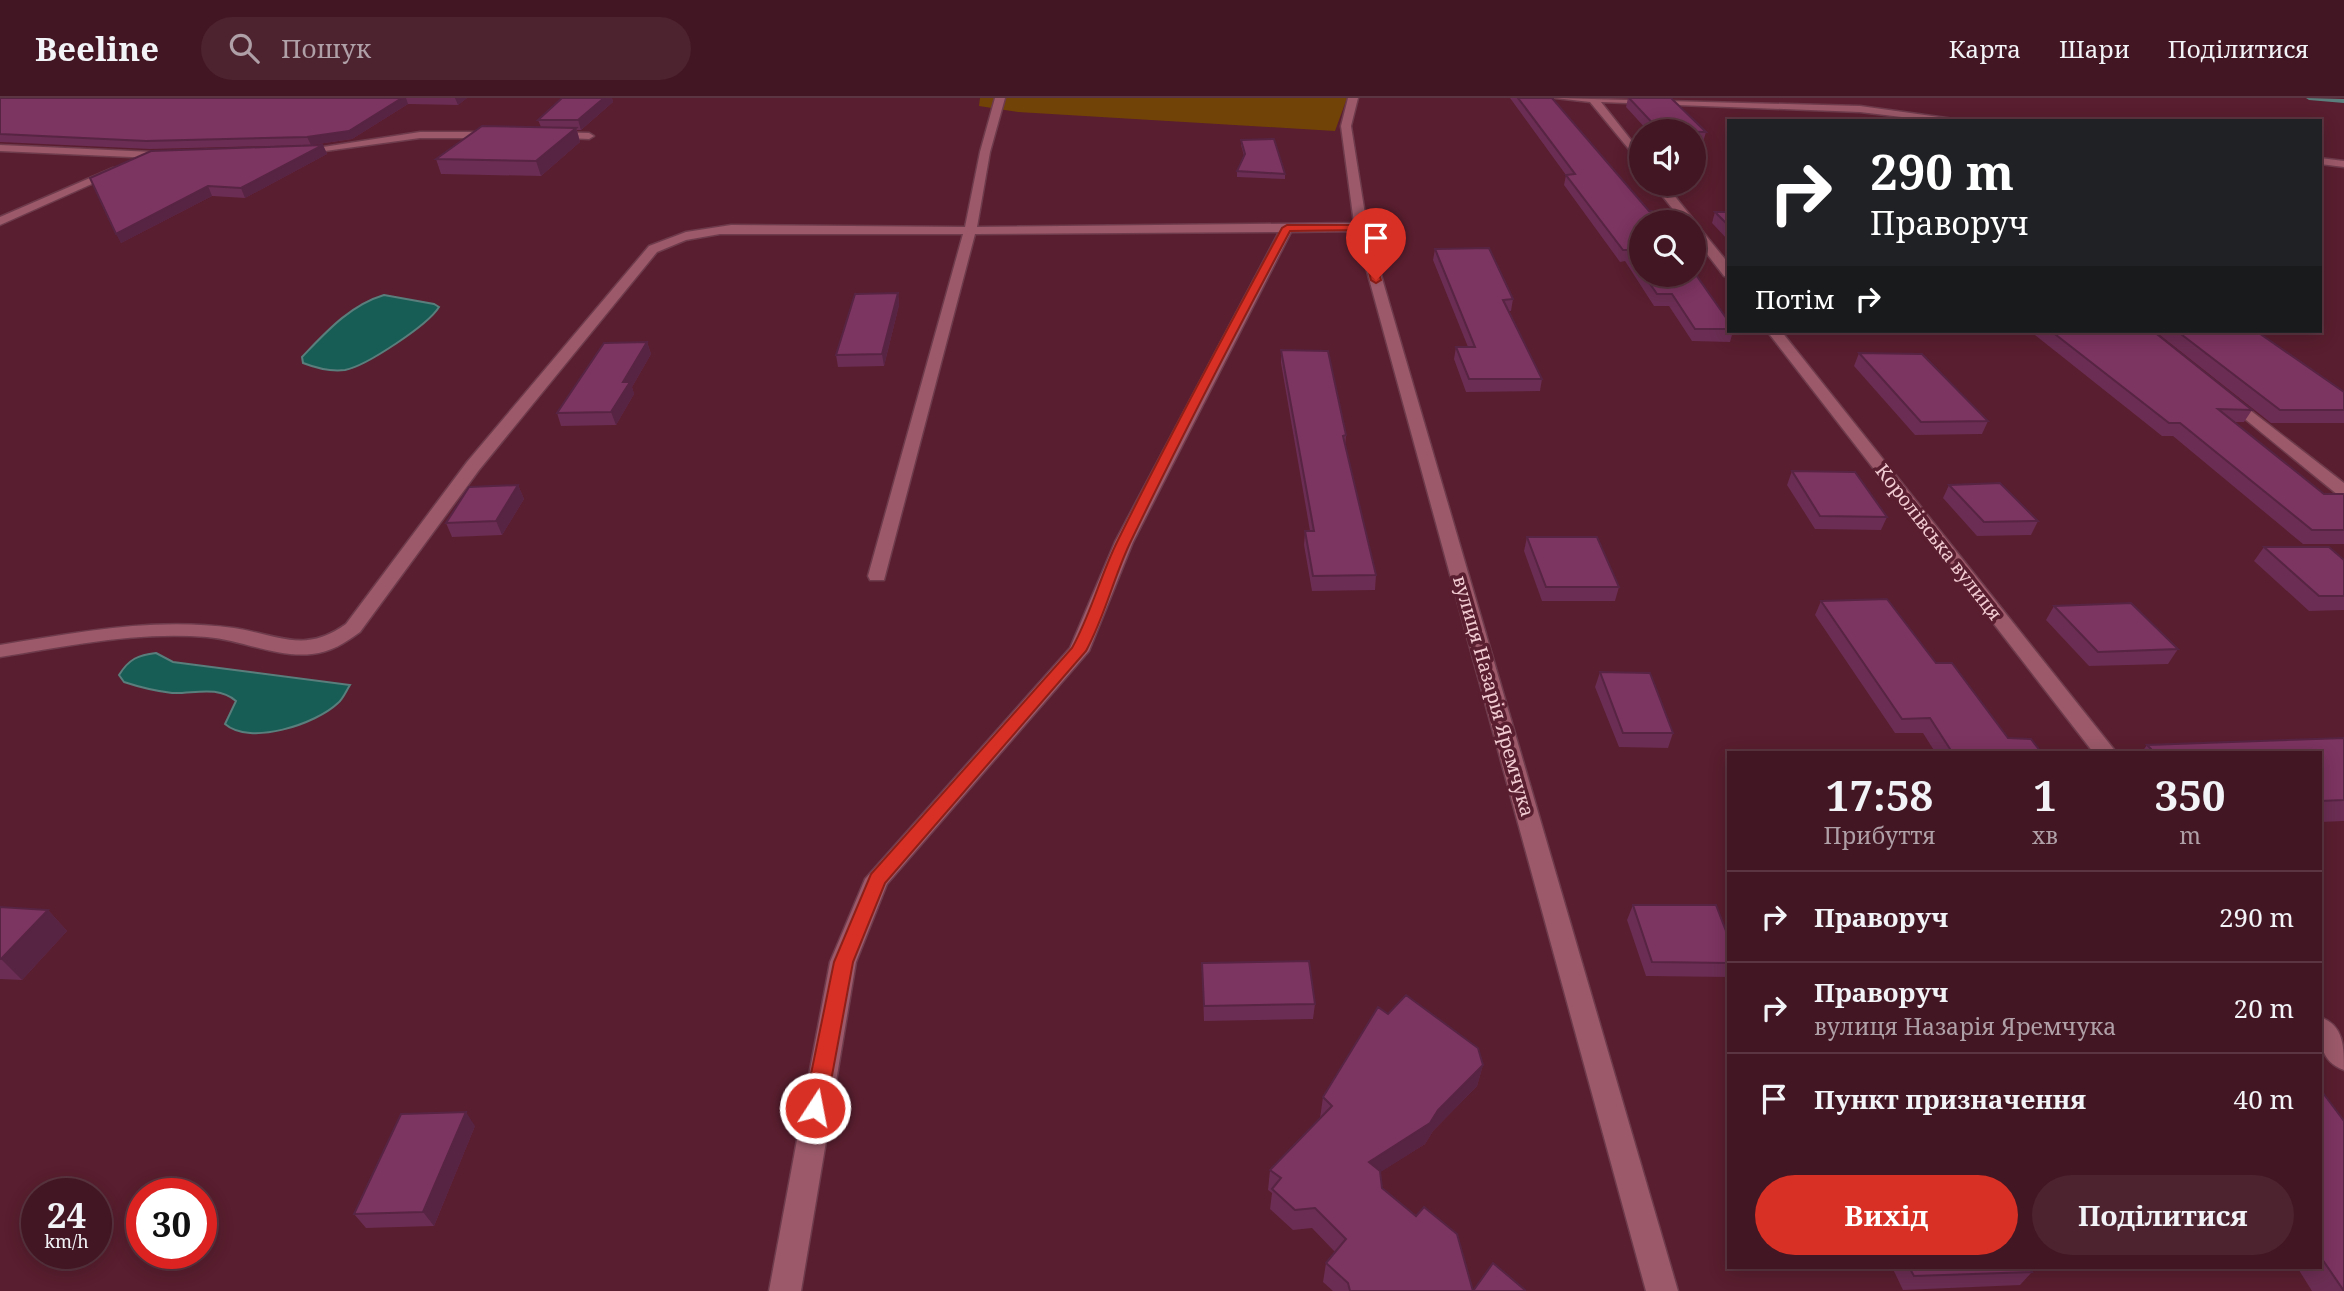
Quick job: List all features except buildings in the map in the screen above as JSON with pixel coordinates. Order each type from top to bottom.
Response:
[{"type":"street","points":[[877,576],[970,231],[985,152],[1000,98]]},
{"type":"street","name":"вулиця Назарія Яремчука","points":[[1353,98],[1346,126],[1362,227],[1662,1291]]},
{"type":"street","points":[[1560,98],[1860,109],[1946,119]]},
{"type":"street","points":[[1592,99],[1629,146]]},
{"type":"street","points":[[1860,109],[1872,119]]},
{"type":"street","points":[[286,153],[420,135],[514,135]]},
{"type":"street","points":[[539,135],[589,136]]},
{"type":"street","points":[[0,148],[158,155],[0,221]]},
{"type":"street","points":[[2322,161],[2344,164]]},
{"type":"street","points":[[1668,196],[1680,210]]},
{"type":"street","points":[[0,651],[127,630],[178,627],[238,635],[306,649],[337,643],[354,628],[473,466],[653,249],[675,237],[702,231],[1362,227]]},
{"type":"street","points":[[785,1291],[844,962],[877,879],[1079,651],[1093,624],[1107,577],[1185,416],[1287,228]]},
{"type":"street","points":[[1706,244],[1727,270]]},
{"type":"street","name":"Королівська вулиця","points":[[1776,333],[2104,751]]},
{"type":"street","points":[[2213,386],[2344,491]]},
{"type":"street","points":[[2322,1030],[2344,1058]]},
{"type":"shaded area","points":[[980,98],[1347,98],[1335,131],[1018,112],[979,106]]},
{"type":"water","points":[[384,295],[439,307],[410,334],[355,367],[334,370],[303,363],[302,357],[339,320],[360,305]]},
{"type":"water","points":[[156,653],[173,662],[350,685],[340,701],[315,718],[283,730],[250,733],[225,724],[236,701],[229,696],[205,691],[172,693],[124,682],[119,675],[126,665],[139,657]]},
{"type":"waterway","points":[[2309,98],[2344,101]]},
{"type":"route","points":[[815,1108],[844,962],[877,879],[1079,651],[1093,624],[1107,577],[1185,416],[1287,228],[1362,227],[1376,280]]}]
